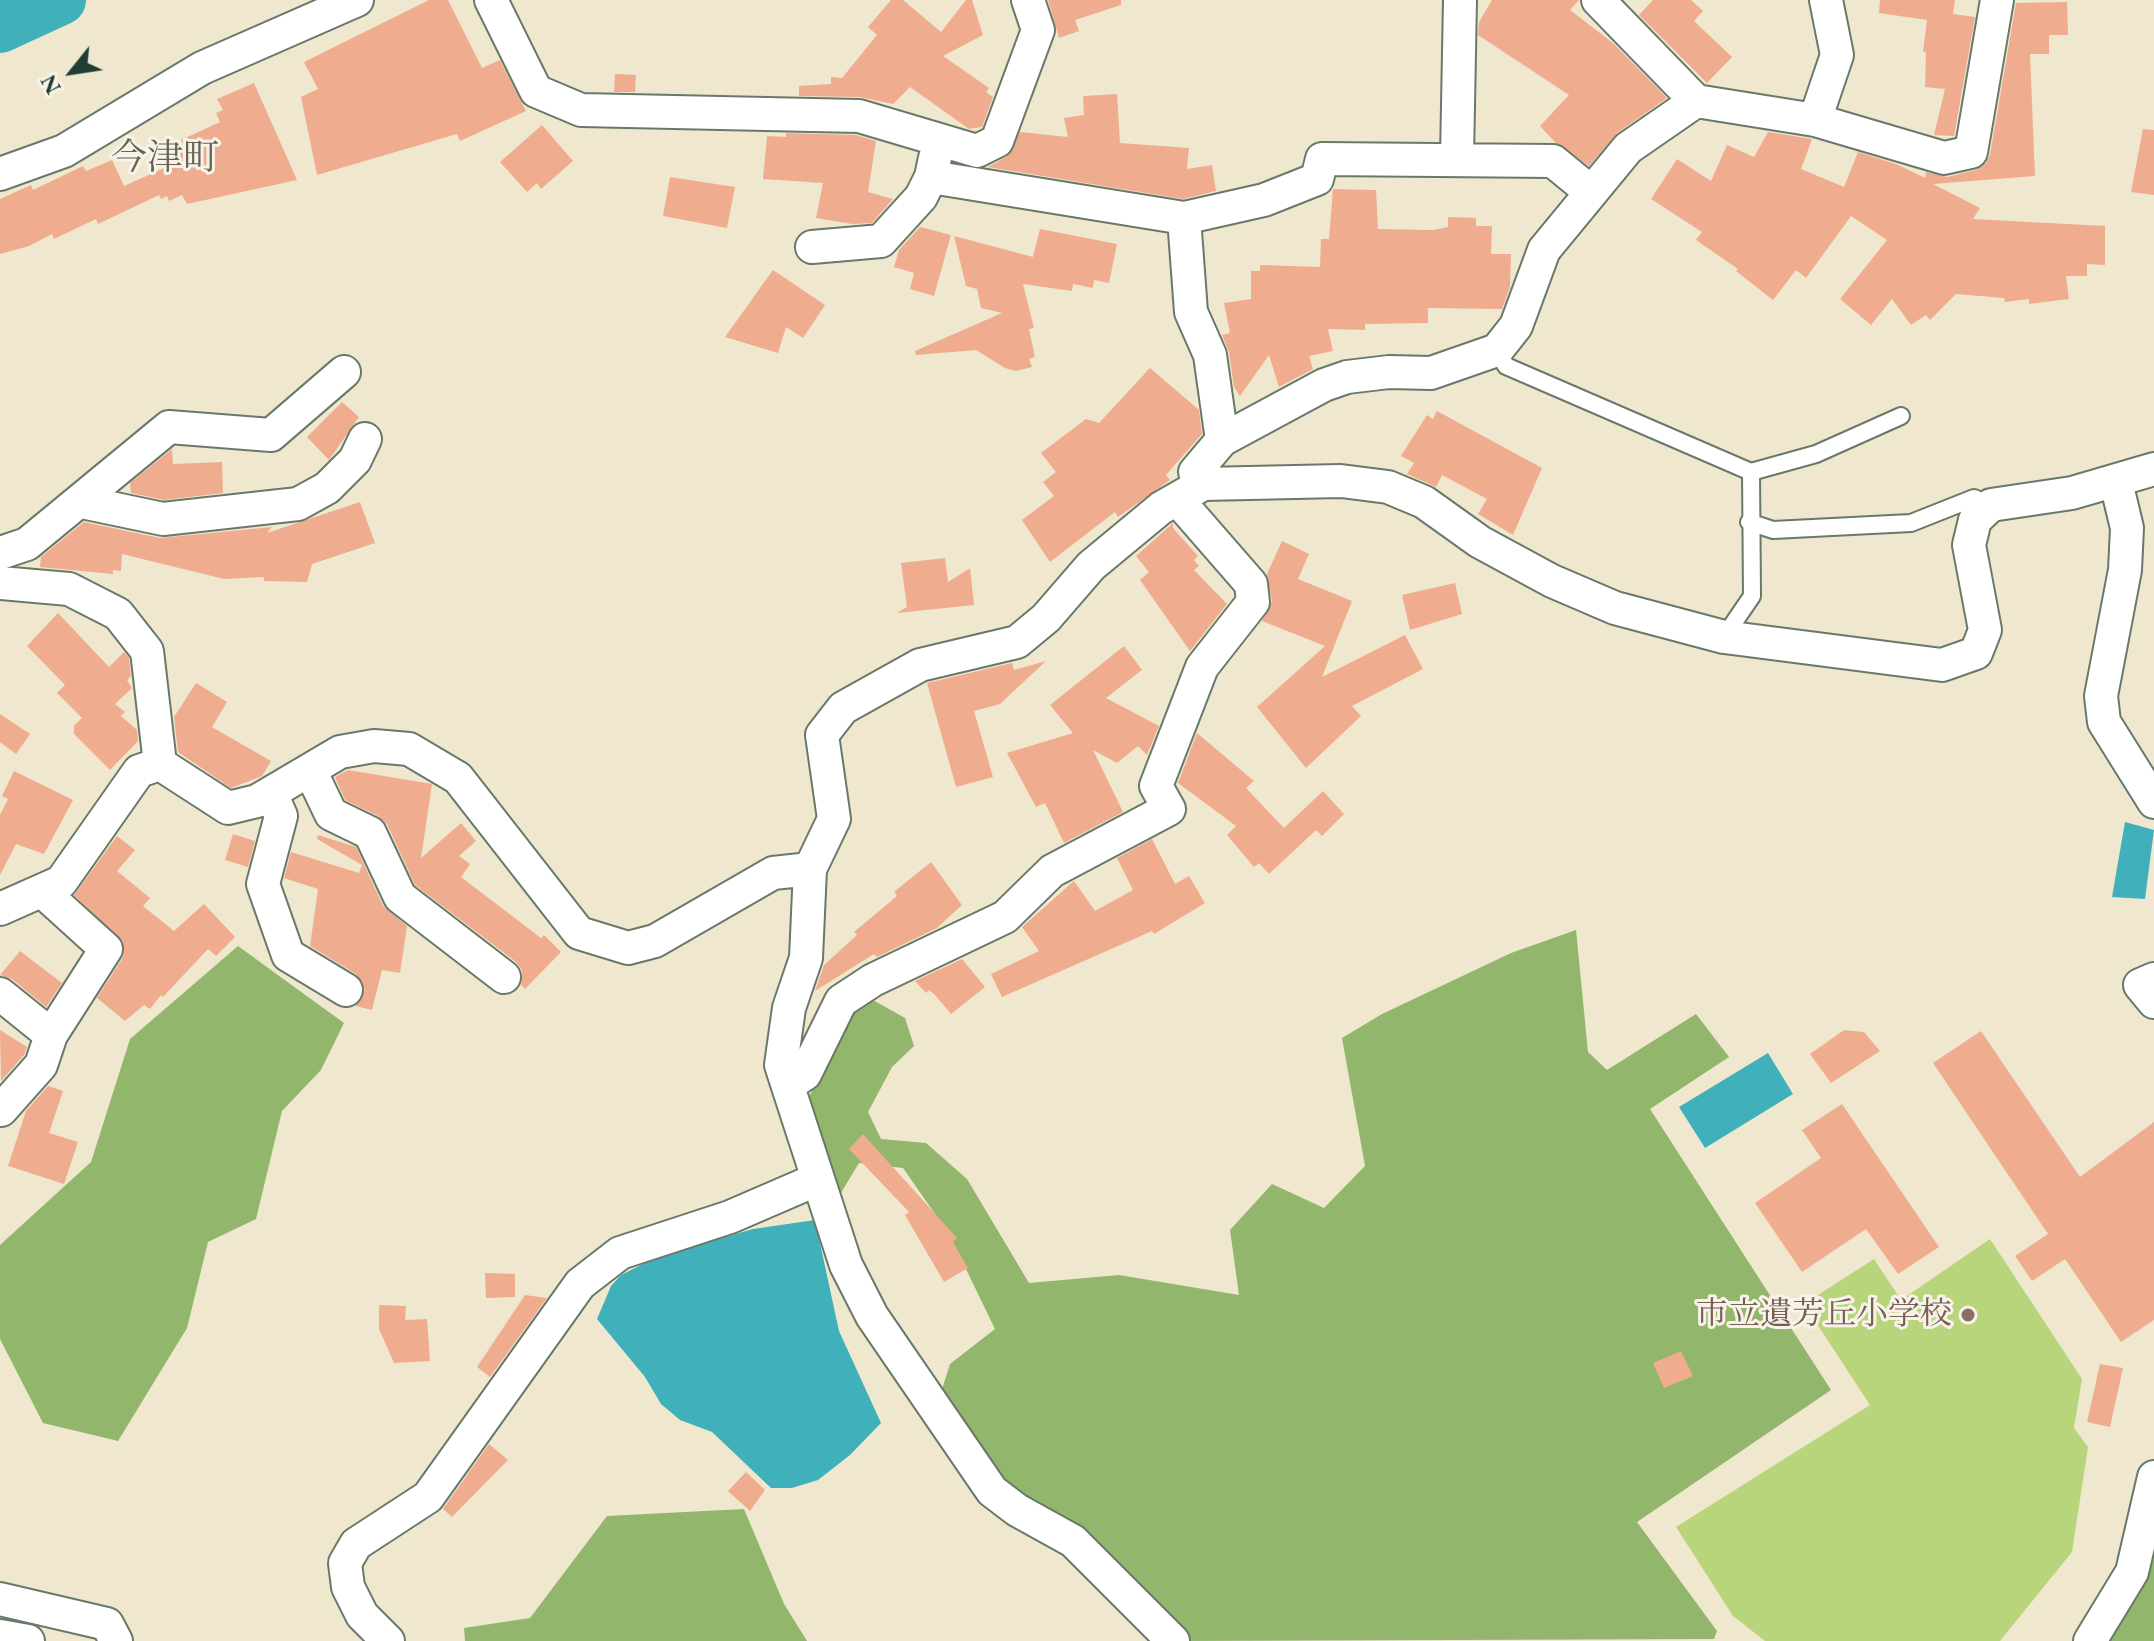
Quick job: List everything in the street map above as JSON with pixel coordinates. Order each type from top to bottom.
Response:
[{"type":"street","points":[[0,174],[64,151],[202,68],[357,0]]},
{"type":"street","points":[[491,0],[536,91],[581,110],[859,116],[977,151],[997,141],[1038,30],[1028,0]]},
{"type":"street","points":[[1457,158],[1460,0]]},
{"type":"street","points":[[1598,0],[1696,101],[1815,120],[1944,158],[1971,152],[1997,0]]},
{"type":"street","points":[[1815,120],[1837,55],[1826,0]]},
{"type":"street","points":[[788,1085],[805,1074],[841,1001],[873,980],[1005,917],[1052,871],[1169,809],[1156,786],[1202,667],[1253,602],[1251,584],[1190,491],[1195,472],[1222,440],[1336,381],[1389,372],[1431,373],[1497,350],[1516,326],[1544,250],[1628,148],[1696,101]]},
{"type":"street","points":[[812,247],[881,241],[921,197],[931,177],[938,139]]},
{"type":"street","points":[[931,177],[1184,218],[1264,200],[1317,179],[1322,159],[1553,161],[1591,192]]},
{"type":"street","points":[[1184,218],[1191,312],[1210,355],[1222,440]]},
{"type":"street","points":[[0,553],[27,544],[82,502],[169,427],[271,435],[344,372]]},
{"type":"street","points":[[82,502],[163,519],[298,504],[327,488],[355,460],[365,439]]},
{"type":"street","points":[[1173,1641],[1073,1541],[1017,1510],[992,1491],[872,1316],[846,1265],[781,1065],[789,1008],[806,958],[810,869],[834,819],[822,735],[843,708],[920,665],[1017,642],[1046,618],[1091,566],[1190,491],[1341,481],[1388,487],[1424,502],[1480,542],[1552,581],[1615,608],[1724,637],[1918,665],[1942,665],[1976,653],[1985,630],[1969,545],[1975,520],[1991,505],[2072,493],[2154,469]]},
{"type":"street","points":[[2116,482],[2127,528],[2125,570],[2101,696],[2104,722],[2154,802]]},
{"type":"street","points":[[0,583],[69,589],[118,614],[147,651],[160,764]]},
{"type":"street","points":[[160,764],[228,808],[257,801],[340,752],[374,746],[409,749],[458,778],[579,933],[628,948],[655,941],[773,873],[810,869]]},
{"type":"street","points":[[0,909],[61,882],[139,771],[160,764]]},
{"type":"street","points":[[310,770],[331,814],[370,833],[400,897],[504,977]]},
{"type":"street","points":[[271,793],[281,816],[263,884],[288,955],[346,990]]},
{"type":"street","points":[[1,1110],[41,1065],[51,1035],[106,949],[42,891]]},
{"type":"street","points":[[2154,979],[2140,985],[2154,1002]]},
{"type":"street","points":[[0,994],[51,1035]]},
{"type":"street","points":[[388,1641],[362,1615],[348,1587],[345,1563],[356,1544],[396,1515],[428,1497],[580,1284],[620,1253],[730,1217],[818,1179]]},
{"type":"street","points":[[2090,1641],[2132,1572],[2154,1477]]},
{"type":"street","points":[[0,1599],[107,1624],[116,1641]]},
{"type":"street","points":[[0,1636],[28,1641]]},
{"type":"lane","points":[[1497,350],[1506,366],[1751,472],[1816,454],[1901,416]]},
{"type":"lane","points":[[1724,637],[1752,596],[1749,522],[1751,472]]},
{"type":"lane","points":[[1749,522],[1773,530],[1911,523],[1974,498],[1991,505]]},
{"type":"green space","points":[[1576,930],[1588,1052],[1607,1070],[1696,1014],[1729,1057],[1650,1109],[1831,1390],[1637,1522],[1717,1631],[1714,1639],[1182,1641],[1001,1481],[939,1399],[950,1364],[995,1329],[949,1234],[903,1168],[859,1163],[830,1211],[802,1112],[847,1016],[873,1000],[905,1018],[914,1046],[892,1067],[868,1112],[881,1139],[926,1143],[967,1179],[1029,1283],[1119,1275],[1239,1295],[1230,1230],[1272,1184],[1324,1208],[1365,1166],[1342,1038],[1382,1014],[1511,953]]},
{"type":"green space","points":[[238,946],[344,1023],[321,1070],[282,1111],[256,1219],[208,1242],[187,1328],[118,1441],[43,1423],[0,1339],[0,1245],[91,1162],[130,1039]]},
{"type":"green space","points":[[1990,1239],[2082,1379],[2074,1428],[2088,1447],[2072,1552],[2000,1641],[1765,1641],[1733,1616],[1676,1527],[1870,1405],[1804,1304],[1874,1259],[1901,1300]]},
{"type":"green space","points":[[744,1509],[784,1604],[807,1641],[465,1641],[464,1628],[530,1618],[607,1516]]},
{"type":"green space","points":[[2154,1544],[2154,1641],[2106,1641]]},
{"type":"water","points":[[2125,822],[2154,830],[2145,899],[2112,897]]},
{"type":"water","points":[[1768,1053],[1793,1094],[1705,1148],[1679,1107]]},
{"type":"water","points":[[815,1220],[839,1331],[881,1423],[850,1455],[818,1480],[792,1488],[771,1488],[712,1432],[680,1420],[661,1404],[645,1377],[597,1319],[611,1286],[621,1275],[659,1256],[753,1229]]},
{"type":"building","points":[[429,0],[448,0],[482,68],[500,60],[526,111],[460,141],[457,134],[317,175],[301,97],[318,89],[304,62]]},
{"type":"building","points":[[891,0],[903,0],[941,32],[966,0],[972,0],[983,35],[943,56],[989,88],[986,92],[993,97],[982,127],[969,129],[910,87],[893,104],[859,97],[799,96],[799,86],[831,84],[831,77],[842,78],[877,35],[868,27]]},
{"type":"building","points":[[1048,0],[1121,0],[1121,5],[1075,20],[1079,31],[1059,38]]},
{"type":"building","points":[[1492,0],[1579,0],[1570,10],[1613,43],[1667,98],[1617,133],[1589,166],[1556,143],[1540,126],[1569,95],[1478,35],[1479,22]]},
{"type":"building","points":[[1653,0],[1691,0],[1703,11],[1694,21],[1732,57],[1707,83],[1639,15]]},
{"type":"building","points":[[1880,0],[1955,0],[1953,14],[1975,17],[1954,136],[1934,135],[1945,89],[1925,87],[1926,52],[1923,52],[1927,20],[1879,13]]},
{"type":"building","points":[[2067,2],[2068,35],[2049,35],[2049,54],[2030,54],[2035,176],[1933,184],[1980,208],[1973,219],[2105,226],[2105,265],[2087,264],[2087,276],[2066,276],[2069,299],[2029,304],[2029,299],[2005,302],[2004,298],[1956,294],[1930,320],[1926,315],[1911,325],[1892,299],[1871,325],[1840,299],[1887,240],[1851,216],[1806,278],[1796,270],[1773,300],[1736,271],[1738,269],[1696,240],[1702,232],[1651,199],[1677,159],[1711,181],[1727,145],[1754,157],[1768,132],[1812,139],[1801,169],[1844,187],[1858,152],[1896,164],[1925,178],[1926,172],[1947,177],[1976,170],[1985,164],[1990,155],[2016,3]]},
{"type":"building","points":[[615,74],[636,75],[635,92],[614,92]]},
{"type":"building","points":[[254,83],[297,180],[187,204],[182,195],[169,201],[167,196],[161,199],[159,195],[98,224],[96,219],[54,239],[52,234],[29,246],[0,254],[0,199],[31,185],[33,190],[83,166],[86,171],[112,160],[124,186],[182,160],[177,149],[184,146],[181,140],[220,122],[216,113],[223,110],[217,99]]},
{"type":"building","points":[[1117,94],[1120,143],[1189,148],[1187,169],[1212,165],[1216,191],[1183,199],[988,167],[1006,157],[1020,132],[1068,137],[1064,118],[1084,115],[1083,96]]},
{"type":"building","points":[[542,125],[573,161],[541,189],[537,183],[527,192],[500,162]]},
{"type":"building","points":[[2143,129],[2154,130],[2154,195],[2131,192]]},
{"type":"building","points":[[786,133],[856,135],[876,141],[868,192],[893,199],[872,223],[852,224],[816,218],[823,183],[763,179],[767,136],[786,137]]},
{"type":"building","points":[[670,177],[735,187],[727,228],[663,216]]},
{"type":"building","points":[[1333,189],[1376,190],[1378,229],[1433,230],[1448,227],[1448,217],[1476,218],[1476,226],[1492,226],[1491,254],[1511,254],[1510,287],[1502,309],[1428,308],[1428,323],[1365,324],[1365,330],[1328,329],[1333,351],[1309,356],[1313,369],[1279,387],[1269,355],[1240,396],[1234,387],[1229,352],[1222,335],[1230,333],[1224,303],[1251,299],[1251,271],[1260,271],[1260,265],[1320,267],[1321,239],[1329,239]]},
{"type":"building","points":[[920,227],[951,235],[934,296],[910,289],[914,273],[894,267],[899,250]]},
{"type":"building","points":[[1040,229],[1117,244],[1109,283],[1094,280],[1093,288],[1073,284],[1072,291],[1023,284],[1034,328],[1029,329],[1035,357],[1029,359],[1032,367],[1016,371],[1005,368],[976,350],[916,355],[915,351],[1002,313],[981,308],[977,289],[966,286],[954,236],[1033,257]]},
{"type":"building","points":[[773,270],[825,305],[803,338],[786,327],[778,353],[725,337]]},
{"type":"building","points":[[1150,368],[1199,410],[1202,434],[1166,475],[1170,480],[1118,517],[1115,512],[1050,562],[1022,520],[1054,496],[1043,482],[1056,472],[1041,453],[1086,419],[1099,423]]},
{"type":"building","points":[[342,402],[359,417],[329,460],[307,437]]},
{"type":"building","points":[[1437,411],[1542,468],[1513,535],[1478,514],[1487,499],[1442,475],[1436,487],[1407,474],[1414,463],[1401,456],[1427,415],[1433,419]]},
{"type":"building","points":[[172,449],[173,464],[222,462],[223,493],[164,500],[131,493],[130,483]]},
{"type":"building","points":[[360,502],[375,543],[312,564],[307,582],[264,581],[264,577],[224,579],[122,554],[121,571],[113,570],[113,574],[40,567],[41,557],[84,522],[160,538],[272,527],[267,533]]},
{"type":"building","points":[[1173,523],[1173,528],[1198,556],[1194,560],[1199,566],[1194,570],[1227,604],[1190,651],[1140,580],[1149,572],[1136,556]]},
{"type":"building","points":[[1282,541],[1309,554],[1298,579],[1352,601],[1322,677],[1405,635],[1423,669],[1352,706],[1361,716],[1306,768],[1257,707],[1325,646],[1262,621],[1272,601],[1267,574]]},
{"type":"building","points":[[945,558],[948,582],[970,568],[974,605],[897,613],[907,607],[901,563]]},
{"type":"building","points":[[1455,583],[1462,614],[1410,630],[1402,595]]},
{"type":"building","points":[[58,613],[109,667],[124,652],[129,658],[131,676],[127,680],[132,688],[115,704],[125,712],[121,716],[137,730],[138,741],[110,770],[74,734],[74,726],[82,718],[57,693],[65,685],[27,646]]},
{"type":"building","points":[[1124,646],[1142,670],[1106,698],[1159,726],[1147,755],[1138,746],[1117,763],[1093,750],[1123,812],[1064,843],[1045,803],[1036,807],[1007,753],[1073,733],[1050,705]]},
{"type":"building","points":[[1046,661],[1000,704],[974,711],[993,777],[956,787],[927,683],[1012,663],[1014,670]]},
{"type":"building","points":[[196,683],[227,702],[212,727],[271,761],[262,776],[231,788],[178,752],[174,717]]},
{"type":"building","points":[[0,714],[30,734],[16,754],[0,742]]},
{"type":"building","points":[[1197,733],[1254,781],[1246,788],[1284,828],[1323,791],[1344,814],[1322,836],[1316,830],[1269,874],[1259,863],[1254,867],[1227,835],[1236,826],[1178,783]]},
{"type":"building","points":[[348,770],[432,784],[421,858],[461,823],[476,841],[459,856],[470,864],[461,877],[541,938],[544,935],[561,952],[525,989],[521,985],[522,970],[516,962],[415,885],[387,824],[378,816],[345,800],[335,777]]},
{"type":"building","points":[[14,771],[73,800],[44,854],[16,844],[0,875],[0,815],[8,799],[2,796]]},
{"type":"building","points":[[233,834],[255,841],[248,867],[225,860]]},
{"type":"building","points":[[318,835],[356,847],[383,906],[407,926],[400,973],[382,970],[372,1010],[356,1006],[365,990],[356,974],[310,946],[318,889],[284,878],[291,852],[359,873],[362,865],[317,839]]},
{"type":"building","points":[[117,836],[135,850],[117,871],[150,898],[143,906],[174,931],[204,904],[235,937],[216,956],[208,949],[150,1009],[144,1005],[125,1021],[97,998],[122,959],[123,942],[74,895]]},
{"type":"building","points":[[1152,839],[1175,884],[1189,876],[1205,903],[1154,934],[1152,931],[1002,997],[991,974],[1039,951],[1022,927],[1074,881],[1095,911],[1133,890],[1117,858]]},
{"type":"building","points":[[931,862],[962,905],[937,928],[877,957],[874,954],[815,991],[824,965],[857,935],[854,932],[897,896],[894,892]]},
{"type":"building","points":[[20,951],[62,983],[46,1007],[12,979],[0,975]]},
{"type":"building","points":[[962,959],[985,987],[951,1014],[935,995],[929,990],[926,993],[915,981]]},
{"type":"building","points":[[0,1030],[27,1047],[24,1055],[1,1081]]},
{"type":"building","points":[[1844,1030],[1864,1032],[1880,1051],[1831,1083],[1810,1054]]},
{"type":"building","points":[[1981,1031],[2080,1177],[2154,1122],[2154,1320],[2121,1342],[2065,1259],[2032,1281],[2015,1256],[2048,1234],[1933,1063]]},
{"type":"building","points":[[48,1086],[63,1091],[49,1133],[78,1142],[64,1184],[8,1166],[26,1111]]},
{"type":"building","points":[[1842,1104],[1939,1247],[1898,1274],[1866,1229],[1802,1272],[1755,1203],[1821,1158],[1802,1130]]},
{"type":"building","points":[[863,1134],[957,1238],[953,1242],[968,1268],[944,1282],[905,1215],[909,1212],[849,1149]]},
{"type":"building","points":[[485,1273],[515,1274],[515,1297],[486,1298]]},
{"type":"building","points":[[525,1295],[547,1298],[490,1377],[477,1367]]},
{"type":"building","points":[[379,1305],[406,1306],[405,1320],[427,1319],[430,1361],[394,1363],[379,1329]]},
{"type":"building","points":[[1681,1351],[1693,1376],[1664,1388],[1653,1363]]},
{"type":"building","points":[[2100,1364],[2123,1368],[2110,1427],[2087,1422]]},
{"type":"building","points":[[489,1444],[508,1460],[452,1517],[443,1509]]},
{"type":"building","points":[[746,1472],[765,1490],[750,1511],[728,1491]]},
{"type":"waterway","points":[[0,28],[61,0]]},
{"type":"place","name":"市立遺芳丘小学校","points":[[1968,1315]]},
{"type":"district","name":"今津町","points":[[165,159]]}]
